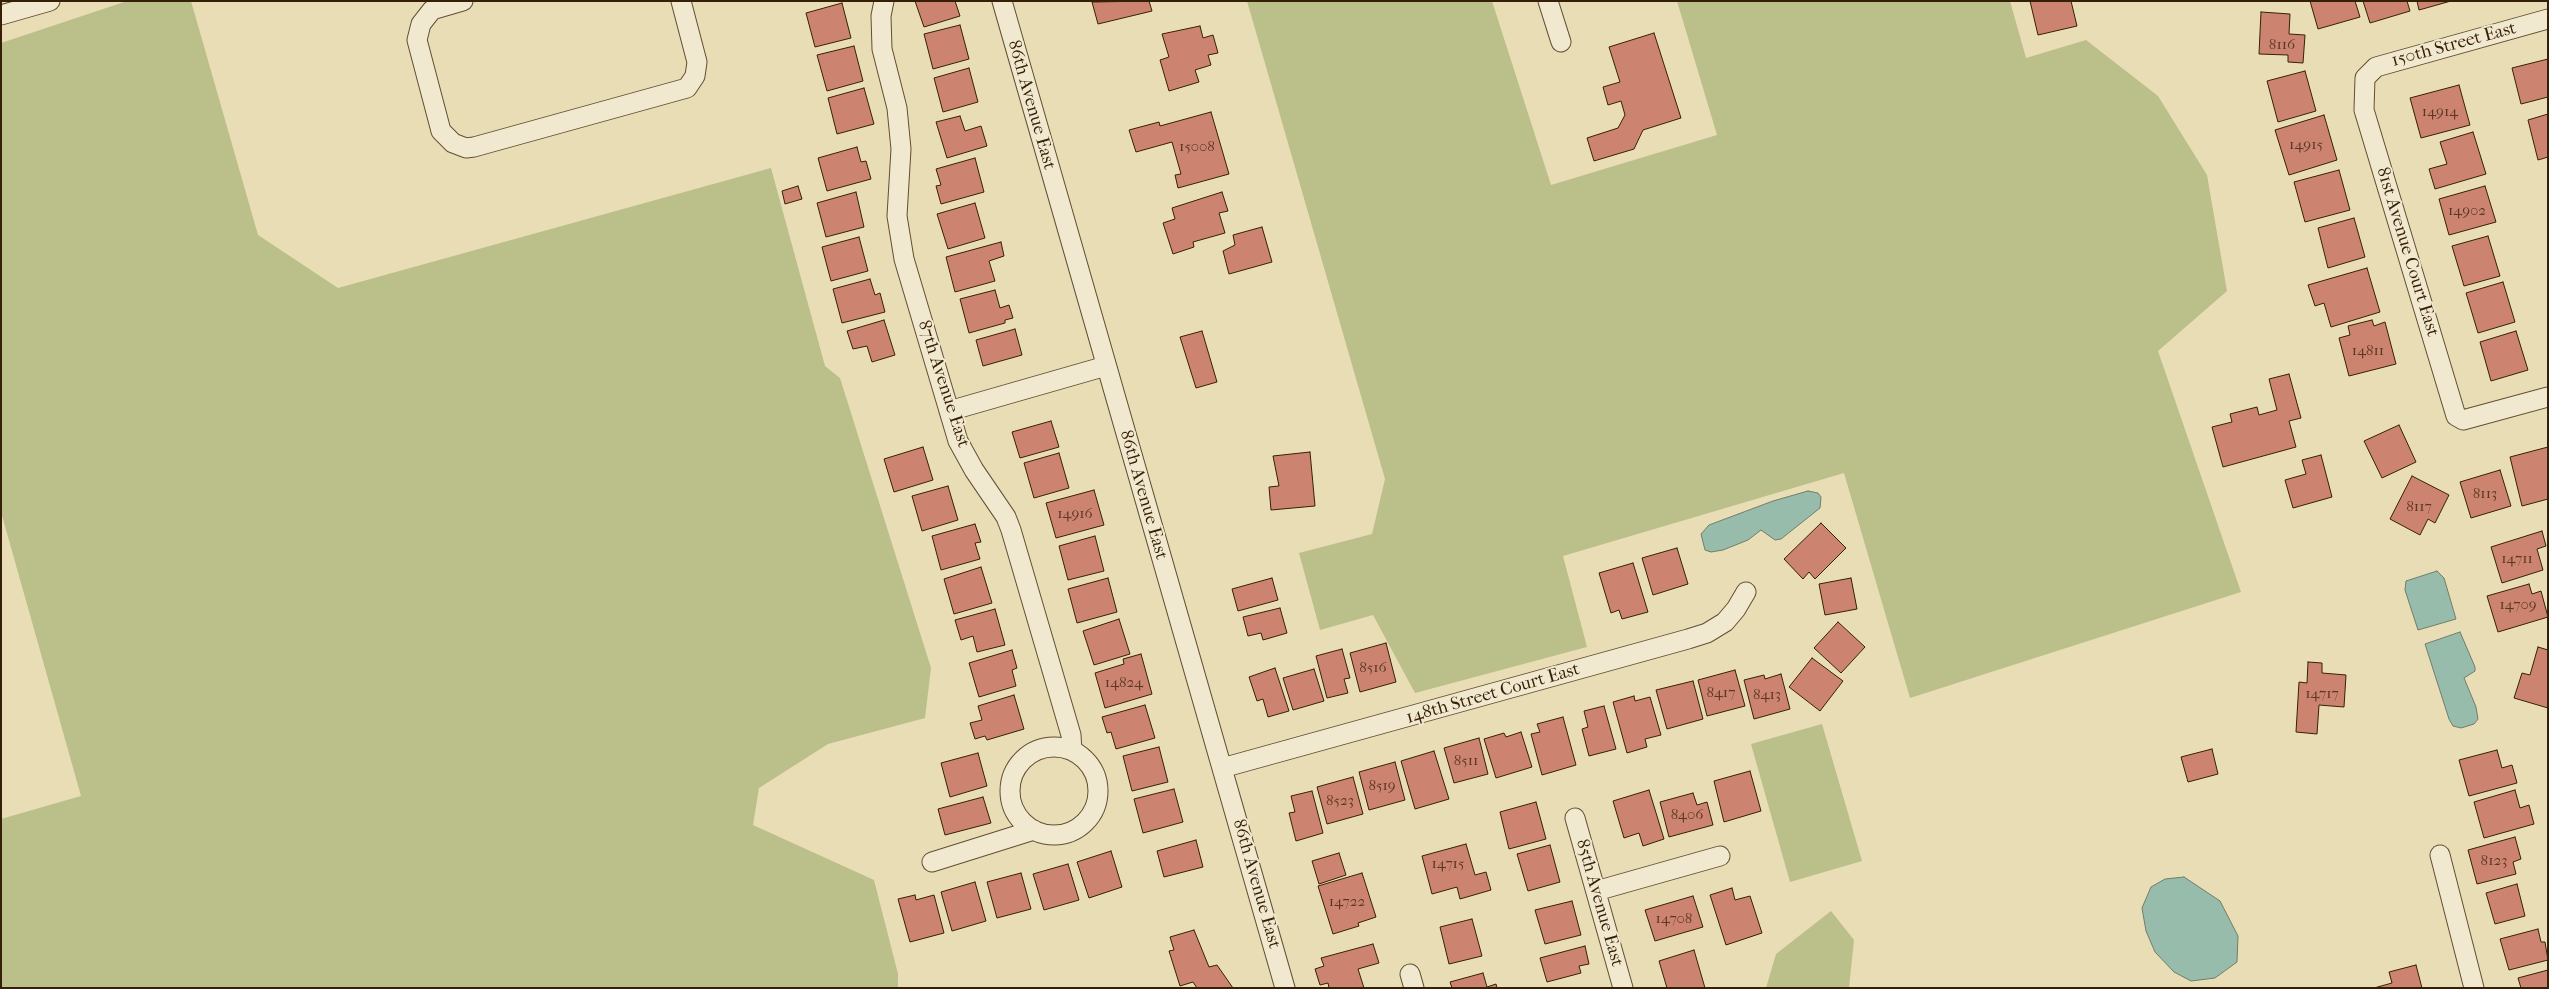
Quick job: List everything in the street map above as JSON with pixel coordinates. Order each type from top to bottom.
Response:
[{"type":"street","points":[[1,15],[50,1]]},
{"type":"street","points":[[463,1],[432,10],[421,24],[417,40],[441,131],[453,143],[466,148],[474,148],[687,88],[696,76],[697,69],[681,1]]},
{"type":"street","name":"87th Avenue East","points":[[884,1],[882,49],[897,108],[901,149],[897,189],[899,236],[949,411],[966,455],[1006,517],[1011,530],[1071,735],[1072,752]]},
{"type":"street","name":"86th Avenue East","points":[[1002,1],[1285,988]]},
{"type":"street","points":[[1548,1],[1561,42]]},
{"type":"street","name":"150th Street East","points":[[2365,78],[2376,67],[2548,19]]},
{"type":"street","name":"81st Avenue Court East","points":[[2365,78],[2364,110],[2456,416],[2463,420],[2548,397]]},
{"type":"street","points":[[949,411],[1106,366]]},
{"type":"street","name":"148th Street Court East","points":[[1222,768],[1688,640],[1707,633],[1725,622],[1736,609],[1746,592]]},
{"type":"street","points":[[1053,747],[1080,756],[1090,766],[1096,779],[1098,793],[1094,807],[1087,819],[1069,831],[1048,834],[1034,830],[1022,822],[1014,810],[1010,788],[1016,768],[1026,757],[1038,750],[1053,747]]},
{"type":"street","name":"85th Avenue East","points":[[1576,818],[1623,988]]},
{"type":"street","points":[[932,862],[1034,830]]},
{"type":"street","points":[[2440,855],[2474,988]]},
{"type":"street","points":[[1596,891],[1720,856]]},
{"type":"green space","points":[[127,1],[191,1],[258,235],[338,288],[771,168],[825,366],[840,378],[931,668],[925,718],[828,744],[759,788],[753,825],[874,880],[898,974],[898,988],[1,988],[1,819],[81,796],[1,512],[1,43]]},
{"type":"green space","points":[[1247,1],[1492,1],[1551,185],[1717,135],[1677,1],[2010,1],[2026,58],[2086,40],[2158,96],[2207,175],[2227,291],[2158,351],[2241,592],[1910,698],[1844,473],[1563,556],[1587,647],[1415,693],[1373,615],[1320,630],[1299,553],[1372,534],[1385,479]]},
{"type":"green space","points":[[1822,724],[1862,861],[1790,882],[1751,744]]},
{"type":"green space","points":[[1831,911],[1854,940],[1849,988],[1766,988],[1776,954]]},
{"type":"shaded area","points":[[1808,491],[1818,493],[1821,497],[1820,508],[1781,539],[1775,540],[1761,530],[1748,540],[1723,550],[1711,552],[1705,550],[1701,534],[1709,525],[1773,501]]},
{"type":"shaded area","points":[[2437,571],[2444,578],[2456,619],[2418,630],[2405,590],[2406,581]]},
{"type":"shaded area","points":[[2460,632],[2475,667],[2475,671],[2464,678],[2476,707],[2478,719],[2474,724],[2461,728],[2453,726],[2449,719],[2425,644]]},
{"type":"shaded area","points":[[2184,877],[2220,901],[2238,936],[2237,962],[2215,978],[2191,981],[2174,972],[2155,952],[2146,931],[2142,908],[2151,887],[2165,879]]},
{"type":"building","points":[[915,1],[955,1],[960,16],[924,27]]},
{"type":"building","points":[[1149,1],[1152,11],[1098,24],[1092,2]]},
{"type":"building","points":[[2030,1],[2071,1],[2077,26],[2038,35]]},
{"type":"building","points":[[2310,1],[2355,1],[2360,17],[2318,29]]},
{"type":"building","points":[[2363,1],[2407,1],[2410,11],[2370,23]]},
{"type":"building","points":[[2417,1],[2451,1],[2419,10]]},
{"type":"building","points":[[842,3],[851,38],[815,47],[806,13]]},
{"type":"building","points":[[2261,12],[2290,14],[2289,34],[2305,35],[2303,63],[2288,62],[2288,55],[2259,54]]},
{"type":"building","points":[[960,25],[969,59],[933,69],[924,34]]},
{"type":"building","points":[[1200,26],[1203,38],[1213,35],[1218,53],[1208,55],[1211,65],[1195,70],[1199,82],[1169,91],[1160,60],[1169,57],[1162,34]]},
{"type":"building","points":[[1654,33],[1681,118],[1643,130],[1634,149],[1594,161],[1587,138],[1618,128],[1625,115],[1621,101],[1608,105],[1603,87],[1620,82],[1609,47]]},
{"type":"building","points":[[854,46],[863,81],[827,91],[817,55]]},
{"type":"building","points":[[2548,59],[2548,97],[2521,104],[2512,68]]},
{"type":"building","points":[[969,68],[978,102],[943,112],[934,78]]},
{"type":"building","points":[[2305,71],[2316,111],[2278,122],[2267,81]]},
{"type":"building","points":[[2459,85],[2470,125],[2421,138],[2410,98]]},
{"type":"building","points":[[864,88],[874,124],[837,134],[828,98]]},
{"type":"building","points":[[1211,112],[1229,174],[1178,188],[1175,175],[1181,174],[1172,142],[1136,152],[1129,130],[1159,122],[1160,126]]},
{"type":"building","points":[[2548,114],[2548,157],[2538,160],[2528,120]]},
{"type":"building","points":[[2324,115],[2337,160],[2289,175],[2275,130]]},
{"type":"building","points":[[960,116],[965,131],[981,126],[987,146],[947,158],[936,122]]},
{"type":"building","points":[[2473,132],[2486,174],[2435,189],[2429,169],[2447,164],[2440,142]]},
{"type":"building","points":[[857,147],[861,162],[866,161],[871,179],[827,191],[818,158]]},
{"type":"building","points":[[975,158],[984,192],[941,204],[936,186],[941,185],[936,169]]},
{"type":"building","points":[[2339,170],[2350,210],[2305,222],[2294,182]]},
{"type":"building","points":[[798,186],[802,199],[785,204],[782,191]]},
{"type":"building","points":[[2485,186],[2496,222],[2449,235],[2439,199]]},
{"type":"building","points":[[856,192],[864,227],[826,237],[817,203]]},
{"type":"building","points":[[1222,192],[1228,211],[1219,213],[1225,233],[1193,242],[1194,247],[1173,254],[1163,223],[1175,219],[1172,208]]},
{"type":"building","points":[[975,203],[985,238],[948,249],[937,214]]},
{"type":"building","points":[[2354,218],[2365,257],[2328,268],[2318,228]]},
{"type":"building","points":[[1262,227],[1272,262],[1229,274],[1223,251],[1235,245],[1233,235]]},
{"type":"building","points":[[2488,236],[2500,276],[2464,286],[2452,246]]},
{"type":"building","points":[[859,237],[868,271],[831,281],[822,247]]},
{"type":"building","points":[[1001,242],[1004,256],[989,261],[995,281],[955,292],[946,257]]},
{"type":"building","points":[[2367,268],[2380,312],[2331,327],[2324,303],[2315,306],[2308,285]]},
{"type":"building","points":[[870,279],[875,295],[880,293],[885,312],[842,323],[833,289]]},
{"type":"building","points":[[2503,282],[2515,322],[2478,333],[2466,293]]},
{"type":"building","points":[[995,290],[1000,308],[1009,305],[1013,318],[1005,320],[1005,323],[969,333],[960,299]]},
{"type":"building","points":[[884,320],[895,355],[872,362],[867,346],[853,349],[847,331]]},
{"type":"building","points":[[2372,320],[2374,326],[2385,322],[2396,364],[2349,376],[2339,338],[2350,335],[2348,326]]},
{"type":"building","points":[[1015,329],[1022,355],[983,366],[976,340]]},
{"type":"building","points":[[1202,331],[1217,382],[1196,388],[1180,337]]},
{"type":"building","points":[[2516,331],[2528,370],[2491,381],[2480,342]]},
{"type":"building","points":[[2289,374],[2301,418],[2289,421],[2296,447],[2223,467],[2212,427],[2232,422],[2230,414],[2257,407],[2259,415],[2277,410],[2269,379]]},
{"type":"building","points":[[1051,421],[1059,447],[1020,458],[1012,432]]},
{"type":"building","points":[[2399,425],[2416,462],[2382,478],[2364,441]]},
{"type":"building","points":[[923,447],[933,480],[894,492],[884,459]]},
{"type":"building","points":[[2548,447],[2548,499],[2522,506],[2510,457]]},
{"type":"building","points":[[1310,452],[1315,506],[1271,510],[1269,487],[1279,486],[1273,456]]},
{"type":"building","points":[[1059,453],[1069,488],[1034,498],[1024,463]]},
{"type":"building","points":[[2321,455],[2332,497],[2293,508],[2285,480],[2306,474],[2302,460]]},
{"type":"building","points":[[2500,470],[2511,506],[2471,518],[2460,482]]},
{"type":"building","points":[[2412,476],[2449,495],[2435,523],[2428,519],[2420,535],[2390,519]]},
{"type":"building","points":[[948,486],[958,520],[922,531],[912,496]]},
{"type":"building","points":[[1094,490],[1104,525],[1056,538],[1046,503]]},
{"type":"building","points":[[1821,523],[1846,548],[1815,579],[1809,572],[1803,579],[1784,559]]},
{"type":"building","points":[[975,524],[981,542],[975,543],[980,559],[941,570],[932,536]]},
{"type":"building","points":[[2542,531],[2546,546],[2537,549],[2543,570],[2502,583],[2491,547]]},
{"type":"building","points":[[1095,536],[1104,571],[1068,580],[1059,546]]},
{"type":"building","points":[[1677,548],[1688,584],[1653,595],[1642,558]]},
{"type":"building","points":[[1633,563],[1648,612],[1622,619],[1619,610],[1611,613],[1599,573]]},
{"type":"building","points":[[981,567],[992,603],[954,614],[944,579]]},
{"type":"building","points":[[1108,578],[1117,612],[1077,623],[1068,589]]},
{"type":"building","points":[[1272,578],[1278,600],[1238,611],[1232,589]]},
{"type":"building","points":[[1851,578],[1857,609],[1825,615],[1819,584]]},
{"type":"building","points":[[2529,584],[2532,594],[2541,591],[2548,617],[2498,632],[2487,596]]},
{"type":"building","points":[[1280,608],[1287,633],[1263,640],[1261,633],[1248,636],[1243,617]]},
{"type":"building","points":[[995,609],[1005,645],[977,652],[973,636],[961,640],[955,620]]},
{"type":"building","points":[[1119,619],[1130,654],[1094,665],[1083,631]]},
{"type":"building","points":[[1838,622],[1865,647],[1841,673],[1814,648]]},
{"type":"building","points":[[1386,643],[1396,682],[1360,692],[1350,653]]},
{"type":"building","points":[[2538,647],[2548,650],[2548,708],[2514,698],[2522,673],[2530,675]]},
{"type":"building","points":[[1342,649],[1350,678],[1344,679],[1348,693],[1327,698],[1316,656]]},
{"type":"building","points":[[1012,650],[1017,668],[1012,670],[1016,686],[979,697],[969,663]]},
{"type":"building","points":[[1141,654],[1152,694],[1105,708],[1095,673],[1124,664],[1123,659]]},
{"type":"building","points":[[1812,658],[1843,681],[1820,711],[1789,687]]},
{"type":"building","points":[[2308,662],[2322,663],[2322,673],[2346,675],[2344,707],[2319,705],[2317,734],[2296,732],[2299,682],[2307,683]]},
{"type":"building","points":[[1275,668],[1289,711],[1268,717],[1263,699],[1257,701],[1249,677]]},
{"type":"building","points":[[1314,669],[1324,701],[1293,710],[1283,678]]},
{"type":"building","points":[[1735,670],[1745,706],[1707,716],[1698,680]]},
{"type":"building","points":[[1781,674],[1790,709],[1754,719],[1744,680],[1764,675],[1765,679]]},
{"type":"building","points":[[1693,681],[1703,719],[1667,729],[1656,690]]},
{"type":"building","points":[[1014,695],[1024,729],[987,740],[985,736],[975,739],[970,723],[982,720],[978,706]]},
{"type":"building","points":[[1634,696],[1635,701],[1650,697],[1661,735],[1645,739],[1647,747],[1627,753],[1613,702]]},
{"type":"building","points":[[1145,705],[1155,738],[1116,749],[1111,732],[1107,733],[1102,717]]},
{"type":"building","points":[[1604,706],[1616,749],[1589,756],[1582,729],[1588,727],[1584,711]]},
{"type":"building","points":[[1563,717],[1576,765],[1542,775],[1531,734],[1540,732],[1537,724]]},
{"type":"building","points":[[1521,732],[1532,767],[1496,778],[1484,739],[1504,733],[1506,737]]},
{"type":"building","points":[[1479,738],[1488,774],[1454,783],[1444,748]]},
{"type":"building","points":[[1159,747],[1168,782],[1132,791],[1123,756]]},
{"type":"building","points":[[2212,749],[2218,774],[2188,782],[2181,757]]},
{"type":"building","points":[[2497,750],[2502,768],[2512,765],[2517,783],[2469,796],[2459,760]]},
{"type":"building","points":[[1434,751],[1449,799],[1415,809],[1401,761]]},
{"type":"building","points":[[978,753],[987,786],[950,797],[941,763]]},
{"type":"building","points":[[1395,762],[1405,800],[1369,810],[1359,772]]},
{"type":"building","points":[[1750,771],[1761,811],[1724,822],[1714,781]]},
{"type":"building","points":[[1353,777],[1363,814],[1327,824],[1317,787]]},
{"type":"building","points":[[1174,789],[1183,822],[1143,833],[1134,799]]},
{"type":"building","points":[[1649,790],[1664,839],[1643,846],[1639,833],[1624,838],[1613,801]]},
{"type":"building","points":[[2515,790],[2520,808],[2529,805],[2534,824],[2484,838],[2474,802]]},
{"type":"building","points":[[1312,791],[1323,833],[1296,841],[1289,813],[1295,812],[1291,796]]},
{"type":"building","points":[[1693,793],[1697,805],[1707,802],[1713,825],[1669,837],[1660,802]]},
{"type":"building","points":[[983,797],[991,823],[945,835],[938,809]]},
{"type":"building","points":[[1536,802],[1546,839],[1509,849],[1500,812]]},
{"type":"building","points":[[2515,837],[2521,859],[2513,862],[2516,874],[2477,884],[2468,850]]},
{"type":"building","points":[[1196,840],[1203,867],[1164,877],[1157,851]]},
{"type":"building","points":[[1466,844],[1475,875],[1486,872],[1491,890],[1460,899],[1457,887],[1432,894],[1422,856]]},
{"type":"building","points":[[1550,845],[1560,882],[1528,891],[1517,854]]},
{"type":"building","points":[[1111,851],[1122,887],[1089,898],[1077,862]]},
{"type":"building","points":[[1339,853],[1346,875],[1319,884],[1312,861]]},
{"type":"building","points":[[1068,864],[1079,900],[1044,910],[1033,874]]},
{"type":"building","points":[[1021,873],[1031,909],[997,918],[987,882]]},
{"type":"building","points":[[1362,873],[1376,917],[1358,923],[1359,926],[1333,934],[1318,886]]},
{"type":"building","points":[[975,882],[986,921],[952,931],[941,892]]},
{"type":"building","points":[[2517,884],[2525,916],[2495,924],[2486,893]]},
{"type":"building","points":[[1732,888],[1735,900],[1750,896],[1762,933],[1726,945],[1710,895]]},
{"type":"building","points":[[915,895],[916,900],[934,895],[944,933],[910,942],[898,899]]},
{"type":"building","points":[[1693,896],[1703,927],[1655,941],[1645,910]]},
{"type":"building","points":[[1572,901],[1581,935],[1545,944],[1535,910]]},
{"type":"building","points":[[1472,919],[1482,956],[1449,964],[1440,927]]},
{"type":"building","points":[[2538,929],[2541,942],[2545,942],[2548,960],[2509,970],[2500,939]]},
{"type":"building","points":[[1194,930],[1209,967],[1217,965],[1233,988],[1197,988],[1193,982],[1180,986],[1169,951],[1174,950],[1170,937]]},
{"type":"building","points":[[1373,944],[1379,963],[1358,969],[1364,988],[1329,988],[1328,983],[1320,985],[1315,969],[1324,966],[1321,958]]},
{"type":"building","points":[[1585,946],[1589,964],[1579,966],[1581,973],[1547,982],[1540,958]]},
{"type":"building","points":[[1694,950],[1705,988],[1667,988],[1659,961]]},
{"type":"building","points":[[2416,965],[2422,988],[2374,988],[2392,983],[2389,972]]},
{"type":"building","points":[[2548,970],[2548,988],[2521,988],[2518,978]]},
{"type":"building","points":[[1483,973],[1487,987],[1496,984],[1497,988],[1452,988],[1450,982]]}]
